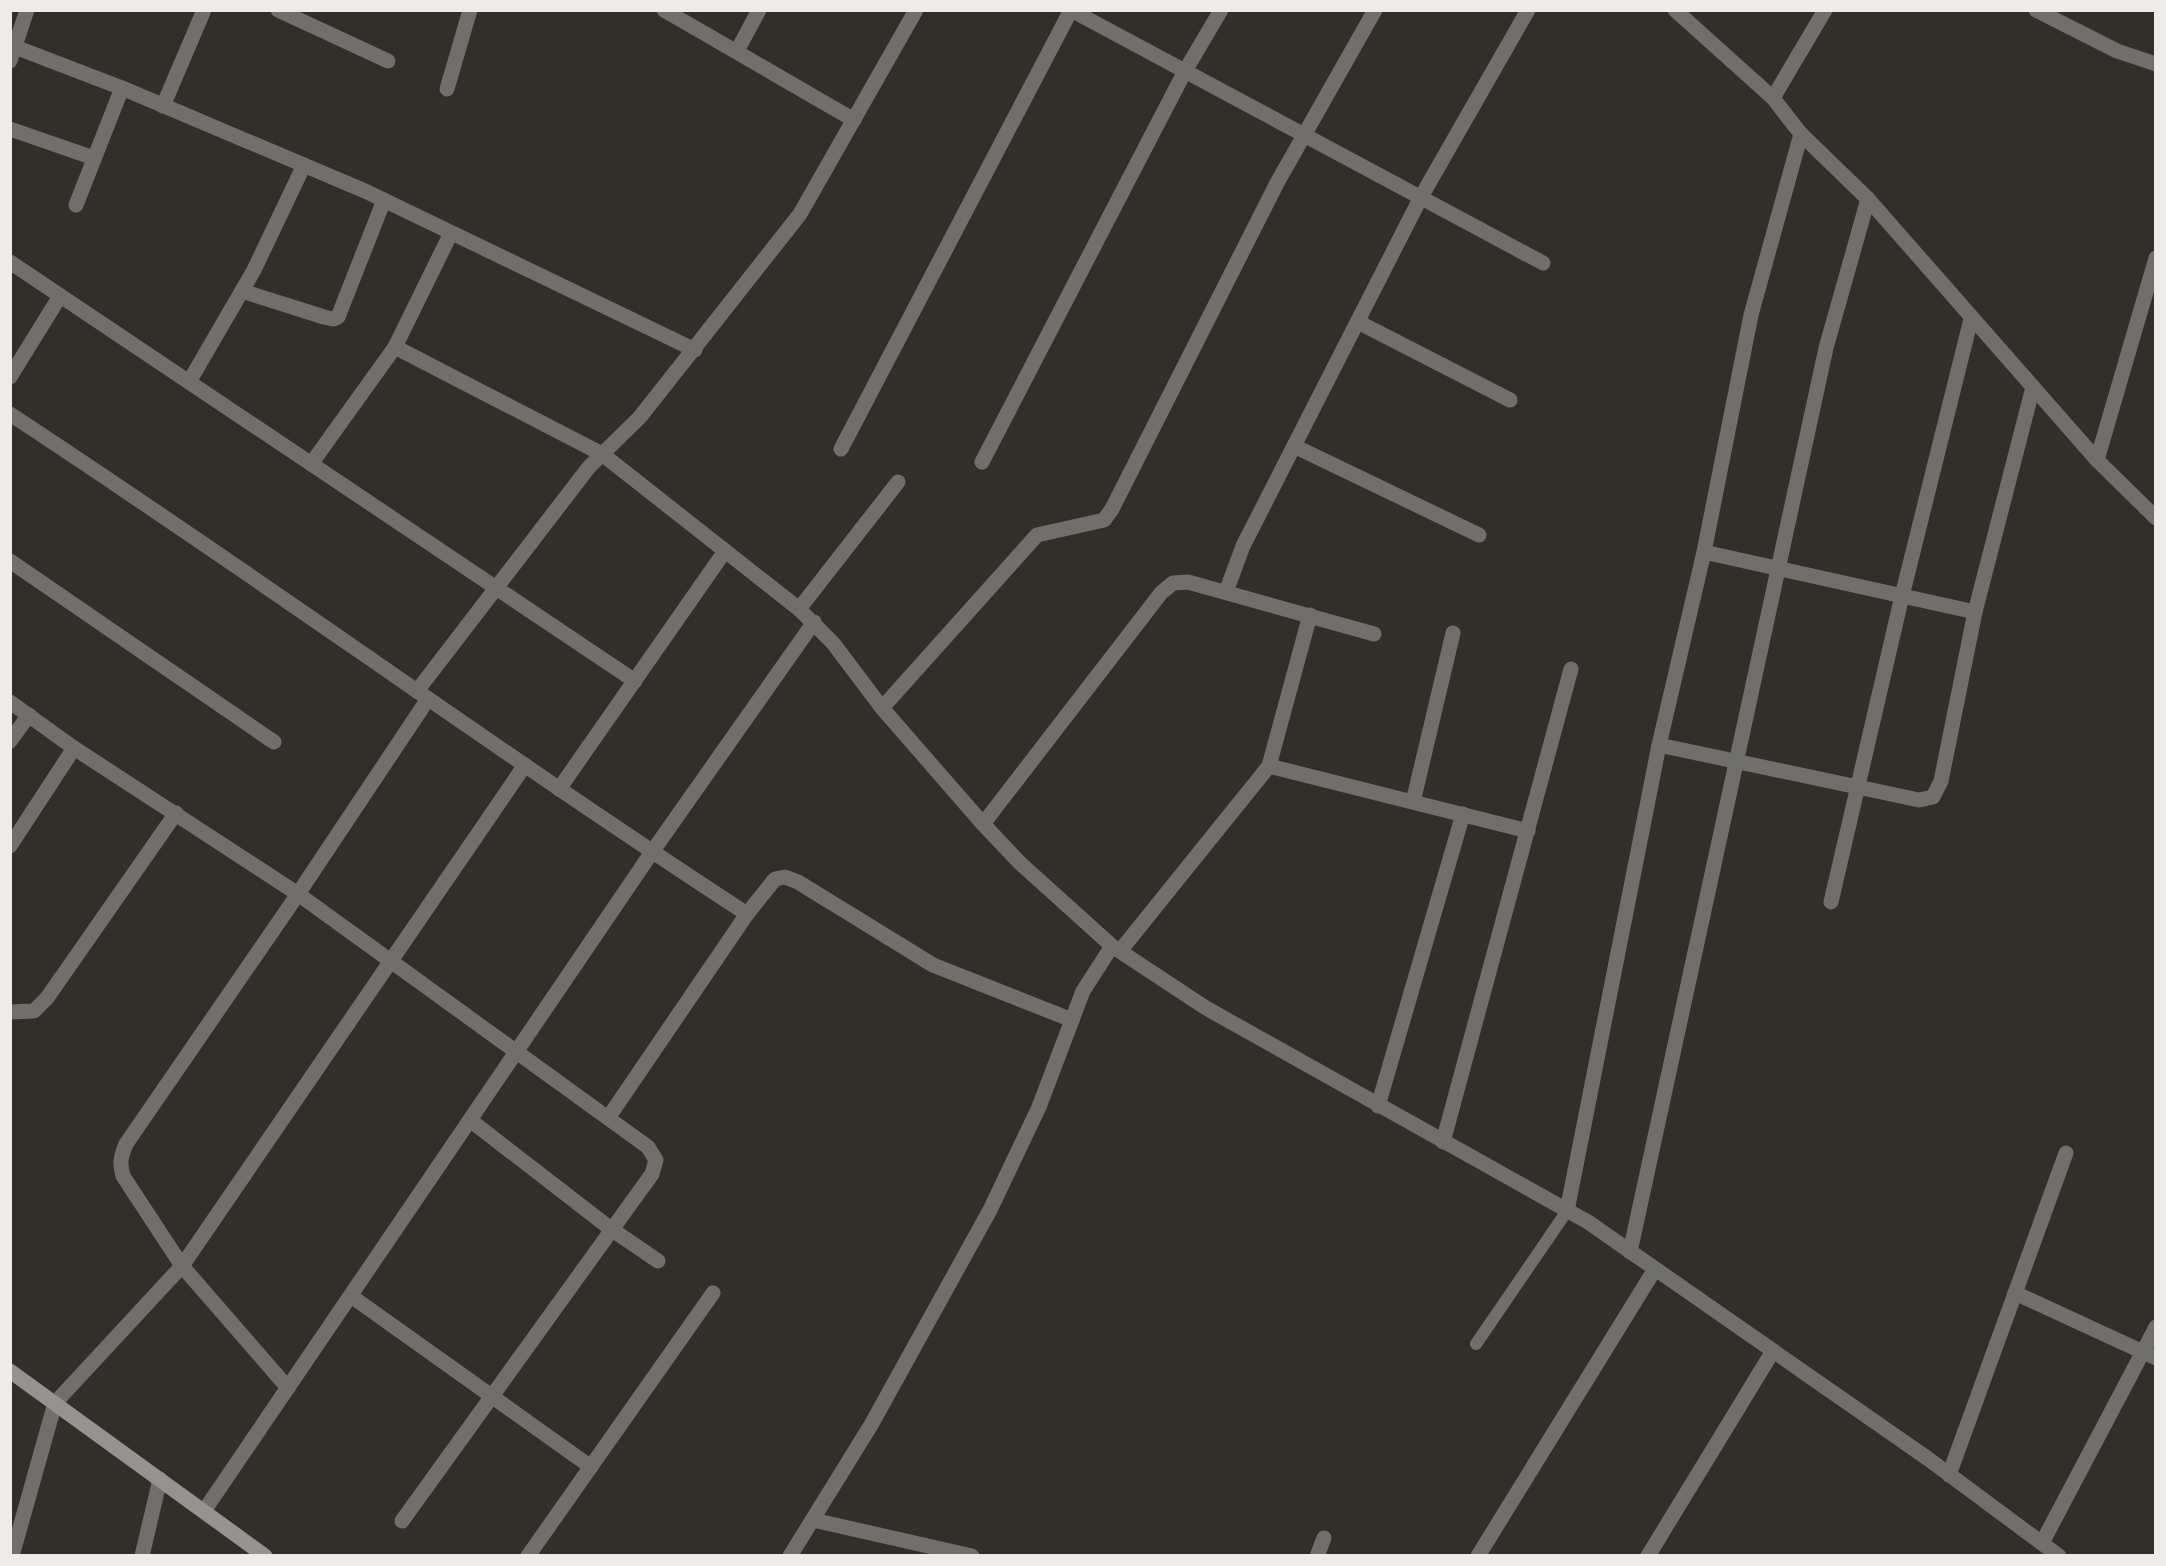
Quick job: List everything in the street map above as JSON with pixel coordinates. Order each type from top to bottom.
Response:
[{"type":"street","points":[[27,10],[13,54],[122,88],[304,165],[384,200],[695,350]]},
{"type":"street","points":[[163,106],[204,10]]},
{"type":"street","points":[[447,89],[470,10]]},
{"type":"street","points":[[664,10],[854,120]]},
{"type":"street","points":[[737,51],[759,10]]},
{"type":"street","points":[[288,1388],[182,1266],[123,1176],[120,1166],[126,1144],[298,894],[422,695],[496,588],[602,454],[640,417],[695,350],[800,214],[916,10]]},
{"type":"street","points":[[841,449],[1071,10],[1543,262]]},
{"type":"street","points":[[982,462],[1185,71],[1221,10]]},
{"type":"street","points":[[882,708],[1037,535],[1104,520],[1112,509],[1277,183],[1375,10]]},
{"type":"street","points":[[1226,592],[1243,546],[1421,197],[1528,10]]},
{"type":"street","points":[[1675,10],[1773,98],[1801,134],[1868,200],[2097,460],[2156,518]]},
{"type":"street","points":[[1773,98],[1825,10]]},
{"type":"street","points":[[2036,10],[2117,51],[2156,64]]},
{"type":"street","points":[[282,11],[388,61]]},
{"type":"street","points":[[76,205],[122,88]]},
{"type":"street","points":[[10,129],[94,158]]},
{"type":"street","points":[[1568,1211],[1659,745],[1704,552],[1751,315],[1801,134]]},
{"type":"street","points":[[189,382],[242,291],[304,165]]},
{"type":"street","points":[[242,291],[324,318],[333,320],[338,317],[384,200]]},
{"type":"street","points":[[1630,1252],[1738,764],[1826,348],[1868,200]]},
{"type":"street","points":[[311,464],[395,347],[451,232]]},
{"type":"street","points":[[2097,460],[2156,258]]},
{"type":"street","points":[[10,262],[635,681]]},
{"type":"street","points":[[10,377],[60,296]]},
{"type":"street","points":[[1831,902],[1902,596],[1971,319]]},
{"type":"street","points":[[1358,322],[1510,400]]},
{"type":"street","points":[[395,347],[602,454],[799,609],[814,622],[882,708],[983,824],[1020,863],[1116,948],[1206,1008],[1568,1211],[1773,1351],[2059,1556]]},
{"type":"street","points":[[1659,745],[1738,764],[1858,786],[1919,800],[1933,797],[1941,782],[1976,612],[2033,387]]},
{"type":"street","points":[[10,414],[183,527],[422,695],[651,852],[747,914]]},
{"type":"street","points":[[1294,446],[1479,535]]},
{"type":"street","points":[[799,609],[898,482]]},
{"type":"street","points":[[559,789],[725,551]]},
{"type":"street","points":[[1704,552],[1976,612]]},
{"type":"street","points":[[10,561],[274,742]]},
{"type":"street","points":[[983,824],[1161,593],[1173,583],[1188,582],[1374,634]]},
{"type":"street","points":[[790,1556],[871,1425],[990,1210],[1039,1107],[1083,991],[1116,948],[1269,766],[1310,615]]},
{"type":"street","points":[[204,1511],[651,852],[814,622]]},
{"type":"street","points":[[1413,802],[1453,633]]},
{"type":"street","points":[[1443,1142],[1571,669]]},
{"type":"street","points":[[10,702],[74,748],[298,894],[648,1147],[656,1160],[652,1174],[402,1521]]},
{"type":"street","points":[[10,741],[29,715]]},
{"type":"street","points":[[10,846],[74,748]]},
{"type":"street","points":[[12,1556],[56,1403],[182,1266],[525,765]]},
{"type":"street","points":[[1269,766],[1528,831]]},
{"type":"street","points":[[10,1012],[34,1011],[47,998],[176,813]]},
{"type":"street","points":[[1378,1106],[1463,814]]},
{"type":"street","points":[[608,1118],[747,914],[775,879],[785,877],[933,965],[1072,1020]]},
{"type":"street","points":[[470,1120],[611,1229],[658,1261]]},
{"type":"street","points":[[1949,1475],[2066,1153]]},
{"type":"street","points":[[1478,1556],[1655,1269]]},
{"type":"street","points":[[528,1556],[713,1293]]},
{"type":"street","points":[[2015,1293],[2149,1355]]},
{"type":"street","points":[[351,1296],[591,1467]]},
{"type":"street","points":[[2042,1543],[2149,1355],[2156,1327]]},
{"type":"street","points":[[1648,1556],[1773,1351]]},
{"type":"street","points":[[10,1371],[266,1556]]},
{"type":"street","points":[[142,1556],[160,1479]]},
{"type":"street","points":[[813,1520],[972,1556]]},
{"type":"street","points":[[1317,1556],[1324,1538]]},
{"type":"lane","points":[[1476,1344],[1568,1211]]}]
